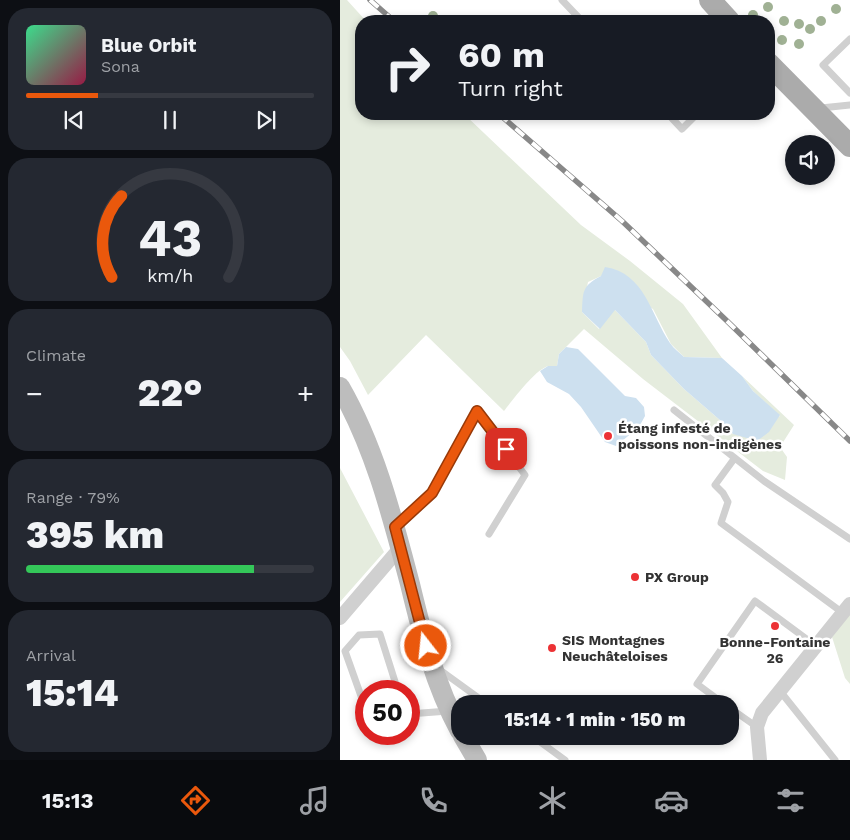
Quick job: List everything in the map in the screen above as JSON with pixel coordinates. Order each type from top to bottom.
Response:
[{"type":"main road","points":[[710,0],[724,15]]},
{"type":"main road","points":[[775,70],[850,146]]},
{"type":"main road","points":[[340,387],[371,451],[395,527],[431,664],[450,711]]},
{"type":"main road","points":[[468,745],[477,760]]},
{"type":"street","points":[[340,618],[400,548]]},
{"type":"street","points":[[760,760],[757,726],[762,713],[846,609]]},
{"type":"lane","points":[[562,0],[576,15]]},
{"type":"lane","points":[[850,39],[823,65],[850,93]]},
{"type":"lane","points":[[813,109],[850,105]]},
{"type":"lane","points":[[674,120],[682,129],[691,120]]},
{"type":"lane","points":[[674,410],[764,482],[850,539]]},
{"type":"lane","points":[[395,527],[432,493],[477,411],[525,475],[489,534]]},
{"type":"lane","points":[[734,459],[715,485],[728,502],[721,523],[846,609]]},
{"type":"lane","points":[[712,695],[697,684],[755,601],[816,646]]},
{"type":"lane","points":[[355,680],[345,651],[359,635],[380,634],[395,680]]},
{"type":"lane","points":[[431,664],[474,695]]},
{"type":"lane","points":[[780,691],[836,760]]},
{"type":"lane","points":[[420,713],[450,711]]},
{"type":"lane","points":[[739,714],[757,726]]},
{"type":"lane","points":[[544,745],[565,760]]},
{"type":"shaded area","points":[[340,0],[347,0],[361,15],[355,15],[355,120],[470,120],[581,225],[630,261],[683,304],[722,358],[684,357],[671,344],[653,309],[601,276],[588,282],[582,312],[599,329],[614,309],[646,342],[651,355],[684,389],[733,434],[780,416],[753,391],[742,376],[794,425],[780,447],[787,457],[785,480],[763,471],[643,379],[584,329],[559,354],[557,366],[549,366],[538,372],[504,411],[426,335],[368,395],[350,361],[340,347]]},
{"type":"shaded area","points":[[340,468],[384,552],[340,602]]},
{"type":"shaded area","points":[[850,614],[850,684],[845,678],[832,637]]},
{"type":"water","points":[[605,267],[629,277],[638,286],[670,343],[684,357],[722,358],[742,376],[753,391],[780,415],[769,432],[757,441],[733,434],[684,389],[651,355],[646,342],[615,310],[600,329],[582,312],[587,286],[601,276]]},
{"type":"water","points":[[566,347],[578,349],[625,396],[636,398],[644,407],[645,416],[639,427],[616,446],[605,442],[581,407],[569,394],[547,382],[540,371],[548,366],[557,366],[559,354]]},
{"type":"railway","points":[[370,0],[387,15]]},
{"type":"railway","points":[[506,120],[622,221],[850,441]]},
{"type":"place","name":"Étang infesté de poissons non-indigènes","points":[[608,436]]},
{"type":"place","name":"PX Group","points":[[635,577]]},
{"type":"place","name":"Bonne-Fontaine 26","points":[[775,626]]},
{"type":"place","name":"SIS Montagnes Neuchâteloises","points":[[552,648]]},
{"type":"route","points":[[426,646],[395,527],[432,493],[477,411],[506,449]]}]
